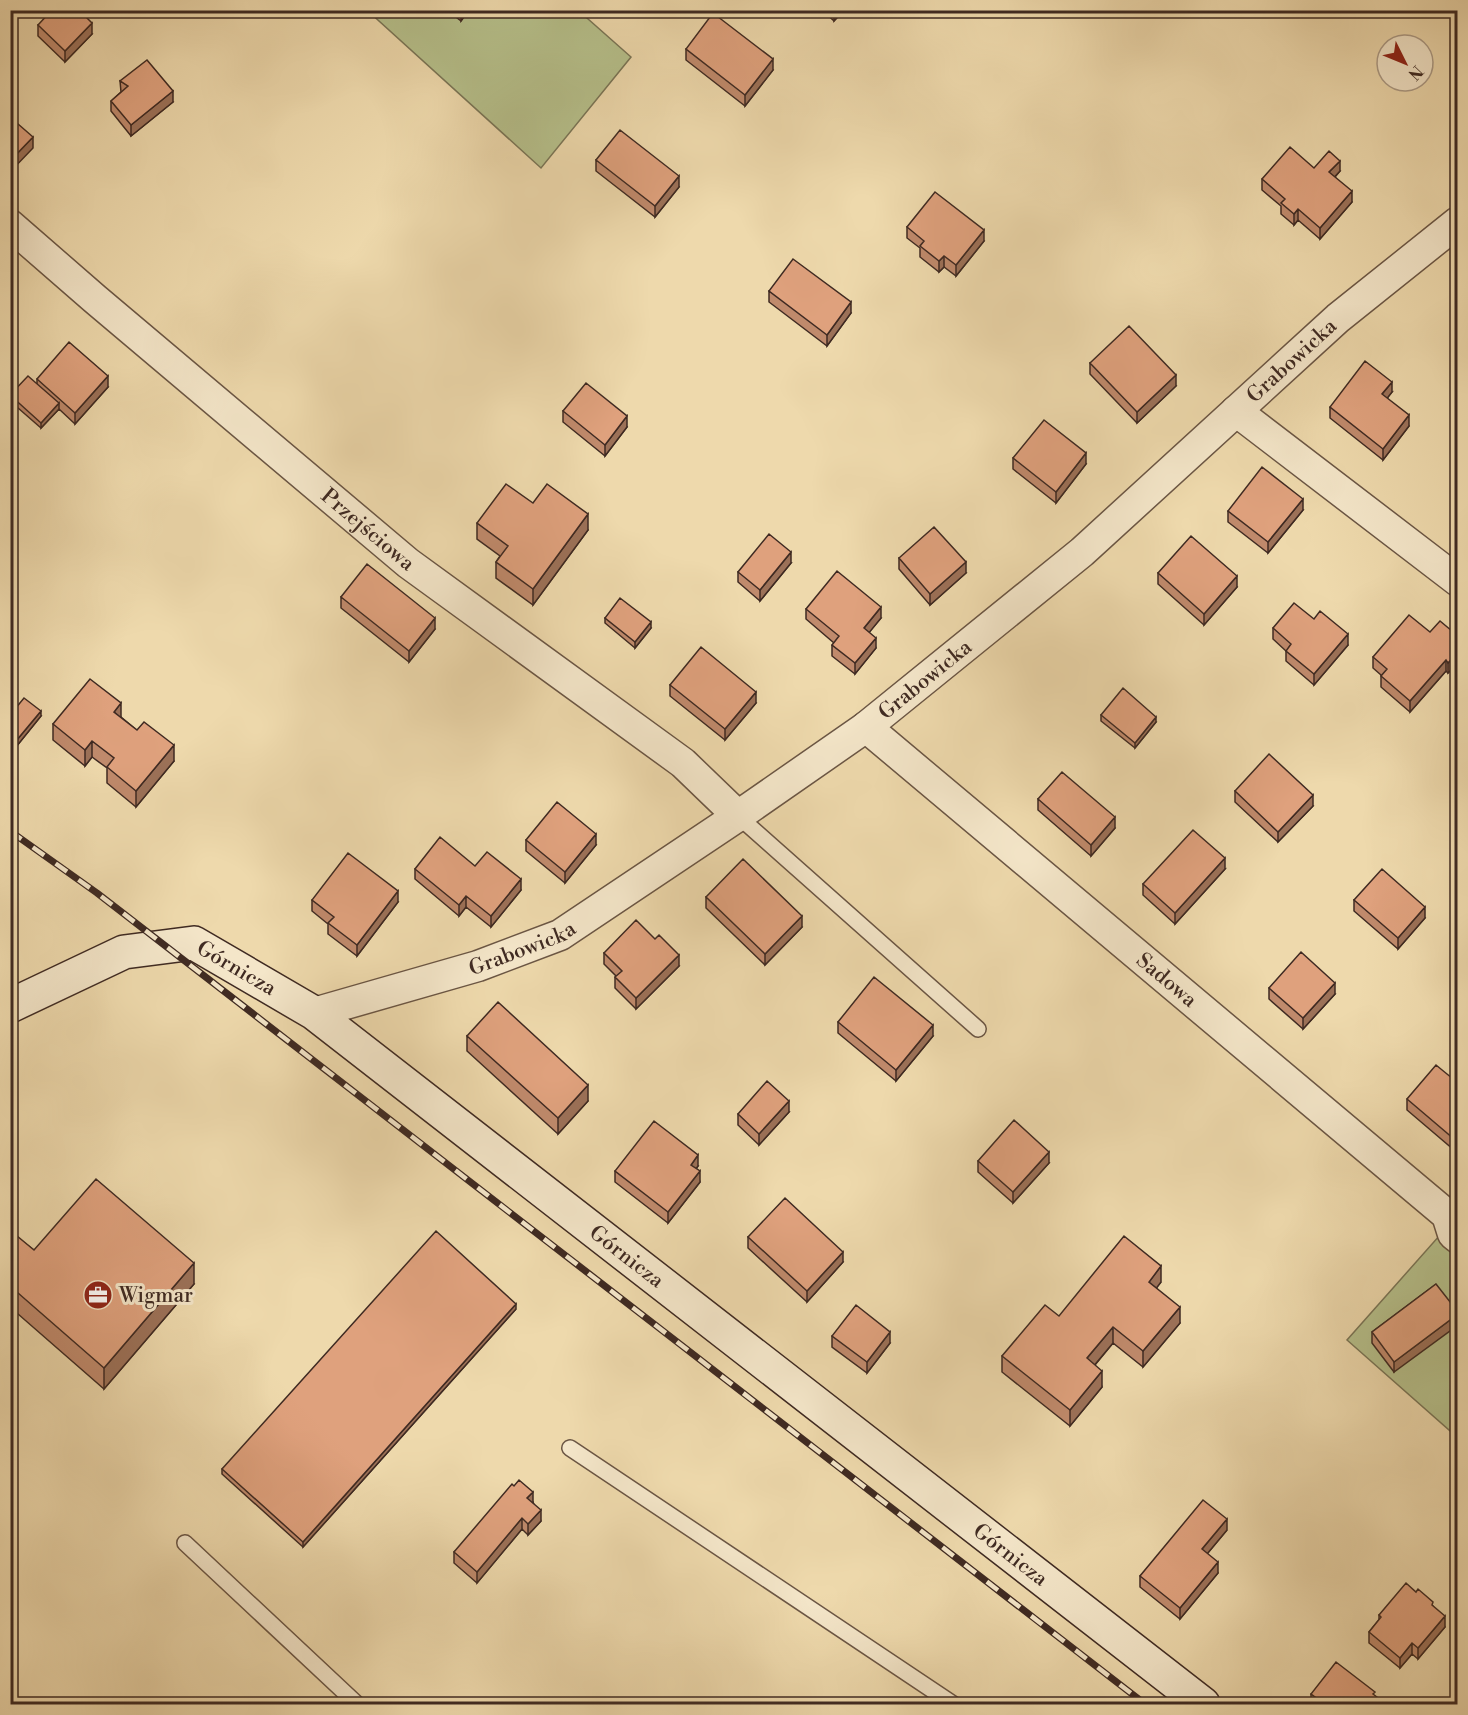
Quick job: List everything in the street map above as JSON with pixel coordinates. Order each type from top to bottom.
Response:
[{"type":"street","name":"Grabowicka","points":[[314,1013],[478,966],[560,935],[738,816],[866,727],[1082,552],[1338,318],[1458,222]]},
{"type":"street","name":"Przejściowa","points":[[10,225],[408,563],[683,763],[738,816]]},
{"type":"street","points":[[1236,411],[1458,581]]},
{"type":"street","name":"Sadowa","points":[[866,727],[1447,1215],[1453,1234],[1458,1238]]},
{"type":"street","name":"Górnicza","points":[[10,1006],[123,952],[194,943],[314,1013],[1203,1704]]},
{"type":"lane","points":[[738,816],[978,1029]]},
{"type":"lane","points":[[570,1448],[952,1704]]},
{"type":"lane","points":[[185,1543],[357,1704]]},
{"type":"green space","points":[[368,11],[579,11],[631,57],[541,168]]},
{"type":"green space","points":[[1440,1235],[1457,1251],[1457,1437],[1347,1340]]},
{"type":"building","points":[[52,10],[79,10],[92,23],[65,51],[38,25]]},
{"type":"building","points":[[713,13],[773,59],[745,95],[686,49]]},
{"type":"building","points":[[147,60],[173,91],[131,125],[111,101],[128,86],[120,81]]},
{"type":"building","points":[[10,117],[33,137],[10,161]]},
{"type":"building","points":[[620,130],[679,176],[655,206],[596,160]]},
{"type":"building","points":[[1290,147],[1314,168],[1329,151],[1340,161],[1329,172],[1352,191],[1320,228],[1298,209],[1294,214],[1281,203],[1285,199],[1262,179]]},
{"type":"building","points":[[935,192],[984,230],[956,265],[944,256],[939,261],[920,246],[924,241],[907,227]]},
{"type":"building","points":[[793,259],[851,302],[827,335],[769,291]]},
{"type":"building","points":[[1129,326],[1176,375],[1137,412],[1090,363]]},
{"type":"building","points":[[69,342],[108,376],[75,413],[37,379]]},
{"type":"building","points":[[1365,361],[1392,382],[1382,394],[1409,415],[1383,449],[1330,407]]},
{"type":"building","points":[[28,376],[59,403],[41,423],[10,395]]},
{"type":"building","points":[[586,383],[627,416],[605,445],[563,411]]},
{"type":"building","points":[[1044,420],[1086,453],[1056,492],[1013,458]]},
{"type":"building","points":[[1262,467],[1303,499],[1268,542],[1228,511]]},
{"type":"building","points":[[506,484],[533,503],[547,484],[588,514],[533,589],[496,562],[508,546],[477,523]]},
{"type":"building","points":[[934,527],[966,562],[930,594],[899,558]]},
{"type":"building","points":[[769,534],[791,552],[760,590],[738,572]]},
{"type":"building","points":[[1191,536],[1237,576],[1204,614],[1158,573]]},
{"type":"building","points":[[367,564],[435,618],[409,651],[341,597]]},
{"type":"building","points":[[837,571],[881,607],[864,628],[876,638],[855,663],[832,645],[839,636],[806,609]]},
{"type":"building","points":[[620,598],[651,622],[635,642],[605,618]]},
{"type":"building","points":[[1294,603],[1314,619],[1320,611],[1348,634],[1314,674],[1286,651],[1291,644],[1273,628]]},
{"type":"building","points":[[1409,615],[1430,632],[1440,621],[1458,636],[1458,652],[1448,663],[1446,660],[1410,701],[1381,676],[1387,669],[1373,657]]},
{"type":"building","points":[[701,647],[756,692],[725,729],[670,685]]},
{"type":"building","points":[[90,679],[121,703],[114,712],[137,730],[144,722],[174,745],[136,791],[107,767],[114,758],[92,741],[85,750],[53,724]]},
{"type":"building","points":[[1123,688],[1156,717],[1135,743],[1101,715]]},
{"type":"building","points":[[24,698],[41,711],[16,741],[10,737],[10,715]]},
{"type":"building","points":[[1269,754],[1313,795],[1278,832],[1235,791]]},
{"type":"building","points":[[1062,772],[1115,817],[1091,845],[1038,799]]},
{"type":"building","points":[[557,802],[596,834],[565,872],[526,840]]},
{"type":"building","points":[[1193,830],[1225,858],[1175,913],[1143,884]]},
{"type":"building","points":[[440,837],[475,866],[487,852],[521,879],[491,916],[466,896],[459,905],[415,869]]},
{"type":"building","points":[[348,853],[398,891],[357,945],[328,923],[334,917],[312,900]]},
{"type":"building","points":[[743,859],[802,916],[765,954],[706,897]]},
{"type":"building","points":[[1382,869],[1425,907],[1398,938],[1354,900]]},
{"type":"building","points":[[636,920],[655,939],[659,935],[679,955],[636,998],[615,977],[622,971],[604,953]]},
{"type":"building","points":[[1301,952],[1335,983],[1303,1018],[1269,988]]},
{"type":"building","points":[[874,977],[933,1025],[896,1070],[838,1022]]},
{"type":"building","points":[[498,1002],[588,1085],[558,1118],[467,1036]]},
{"type":"building","points":[[1436,1065],[1458,1083],[1458,1135],[1454,1139],[1407,1099]]},
{"type":"building","points":[[767,1081],[789,1101],[759,1134],[738,1114]]},
{"type":"building","points":[[1014,1120],[1049,1152],[1013,1192],[978,1161]]},
{"type":"building","points":[[654,1121],[698,1155],[691,1165],[700,1171],[668,1212],[615,1171]]},
{"type":"building","name":"Wigmar","points":[[96,1179],[194,1263],[104,1368],[10,1286],[10,1232],[34,1250]]},
{"type":"building","points":[[785,1198],[843,1252],[807,1291],[748,1237]]},
{"type":"building","points":[[436,1231],[516,1304],[303,1542],[222,1469]]},
{"type":"building","points":[[1124,1236],[1161,1266],[1149,1282],[1180,1307],[1143,1351],[1113,1327],[1087,1358],[1102,1371],[1070,1410],[1002,1356],[1045,1305],[1059,1316]]},
{"type":"building","points":[[1436,1284],[1458,1314],[1394,1362],[1372,1332]]},
{"type":"building","points":[[856,1305],[890,1332],[867,1362],[832,1336]]},
{"type":"building","points":[[519,1480],[533,1492],[527,1498],[541,1510],[528,1524],[522,1518],[477,1572],[454,1552],[512,1484],[514,1486]]},
{"type":"building","points":[[1203,1500],[1227,1519],[1202,1549],[1218,1562],[1180,1608],[1140,1576]]},
{"type":"building","points":[[1458,1535],[1458,1548],[1451,1543]]},
{"type":"building","points":[[1406,1583],[1416,1592],[1418,1589],[1445,1616],[1418,1648],[1412,1643],[1400,1658],[1369,1632],[1381,1617],[1379,1615]]},
{"type":"building","points":[[1336,1662],[1375,1692],[1373,1694],[1386,1704],[1325,1704],[1311,1694]]},
{"type":"railway","points":[[10,831],[97,893],[1145,1704]]},
{"type":"place","name":"Wigmar","points":[[98,1295]]}]
